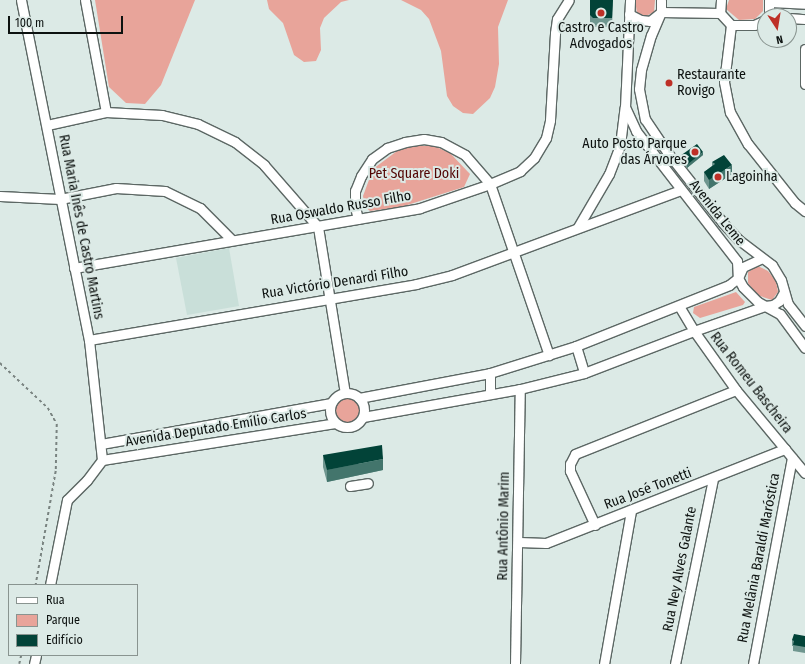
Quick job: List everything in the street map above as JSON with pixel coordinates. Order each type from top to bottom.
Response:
[{"type":"street","name":"Rua Maria Inês de Castro Martins","points":[[21,0],[89,340],[102,460]]},
{"type":"street","points":[[85,0],[106,112]]},
{"type":"street","name":"Rua Oswaldo Russo Filho","points":[[74,268],[232,240],[318,227],[420,208],[490,184],[520,171],[534,158],[546,138],[550,120],[557,19],[569,0]]},
{"type":"street","points":[[578,227],[609,174],[620,145],[625,107],[630,0]]},
{"type":"street","points":[[661,12],[662,0]]},
{"type":"street","points":[[720,13],[721,0]]},
{"type":"street","points":[[770,1],[805,4]]},
{"type":"street","points":[[629,14],[641,20],[650,21],[661,12],[720,13],[731,25],[754,25],[757,24]]},
{"type":"street","name":"Avenida Leme","points":[[661,12],[651,35],[641,70],[639,89],[645,119],[667,152],[723,223],[760,259],[772,265],[781,280],[788,304],[805,326]]},
{"type":"street","points":[[731,25],[724,82],[730,112],[748,144],[795,203],[805,210]]},
{"type":"street","points":[[805,49],[805,84]]},
{"type":"street","name":"Avenida Leme","points":[[625,107],[636,131],[737,261],[738,278],[750,296],[780,314],[805,348]]},
{"type":"street","points":[[47,125],[106,112],[162,115],[198,124],[235,142],[264,165],[318,227],[328,298],[345,394]]},
{"type":"street","points":[[358,219],[355,207],[356,191],[361,176],[372,159],[387,148],[405,142],[424,139],[454,147],[465,155],[490,184],[550,355]]},
{"type":"street","points":[[0,196],[60,199],[116,188],[165,191],[200,208],[232,240]]},
{"type":"street","name":"Rua Victório Denardi Filho","points":[[89,340],[416,284],[452,276],[514,254],[578,227],[681,190]]},
{"type":"street","points":[[359,398],[364,407],[363,416],[358,423],[350,427],[335,423],[330,414],[332,403],[337,397],[345,394],[359,398],[490,373],[550,355],[679,306],[729,285],[738,278],[743,267],[760,259]]},
{"type":"street","points":[[363,416],[520,389],[584,373],[694,331],[765,306],[773,305],[779,301],[784,292]]},
{"type":"street","name":"Rua Romeu Bascheira","points":[[679,306],[694,331],[736,390],[805,473]]},
{"type":"street","points":[[576,346],[584,373]]},
{"type":"street","points":[[490,373],[490,393]]},
{"type":"street","name":"Rua Antônio Marim","points":[[515,664],[519,542],[520,389]]},
{"type":"street","points":[[595,525],[570,471],[570,464],[575,454],[736,390]]},
{"type":"street","name":"Avenida Deputado Emílio Carlos","points":[[101,444],[332,403]]},
{"type":"street","name":"Avenida Deputado Emílio Carlos","points":[[102,460],[335,423]]},
{"type":"street","name":"Rua José Tonetti","points":[[519,542],[546,543],[713,479],[785,449]]},
{"type":"street","name":"Rua Melânia Baraldi Maróstica","points":[[753,664],[792,458]]},
{"type":"street","points":[[50,584],[67,500],[87,480],[102,460]]},
{"type":"street","name":"Rua Ney Alves Galante","points":[[676,664],[713,479]]},
{"type":"street","points":[[350,486],[368,483]]},
{"type":"street","points":[[604,664],[631,511]]},
{"type":"path","points":[[0,363],[48,408],[57,424],[56,471],[36,584]]},
{"type":"shaded area","points":[[229,248],[239,306],[187,315],[176,258]]},
{"type":"green space","points":[[95,0],[195,0],[161,85],[145,104],[126,103],[109,87]]},
{"type":"green space","points":[[267,0],[349,0],[341,2],[324,18],[320,28],[321,50],[316,61],[304,62],[294,55],[283,23],[269,9]]},
{"type":"green space","points":[[401,0],[508,0],[498,27],[499,64],[495,87],[490,98],[473,114],[463,113],[453,106],[447,96],[441,51],[429,19],[421,10]]},
{"type":"green space","points":[[635,0],[655,0],[654,12],[646,16],[637,13]]},
{"type":"green space","points":[[729,0],[763,0],[763,8],[757,8],[757,17],[755,19],[739,20],[726,9]]},
{"type":"green space","name":"Pet Square Doki","points":[[413,146],[434,146],[450,153],[470,174],[464,187],[401,207],[370,211],[365,207],[363,196],[373,169],[397,151]]},
{"type":"green space","points":[[758,266],[768,271],[776,281],[778,292],[772,300],[757,295],[748,283],[748,272]]},
{"type":"green space","points":[[736,292],[745,302],[743,305],[700,318],[693,313],[694,307]]},
{"type":"green space","points":[[347,397],[356,401],[360,410],[356,419],[347,423],[338,419],[334,410],[338,401]]},
{"type":"building","name":"Castro e Castro Advogados","points":[[590,0],[613,0],[612,18],[593,18],[590,15]]},
{"type":"building","name":"Auto Posto Parque das Árvores","points":[[697,144],[703,152],[687,165],[680,156]]},
{"type":"building","points":[[724,155],[732,165],[709,180],[704,172],[715,164],[712,162]]},
{"type":"building","points":[[382,445],[383,459],[327,470],[323,455]]},
{"type":"building","points":[[794,634],[805,636],[805,647],[793,645],[794,641],[792,640]]},
{"type":"place","name":"Castro e Castro Advogados","points":[[601,13]]},
{"type":"place","name":"Restaurante Rovigo","points":[[669,83]]},
{"type":"place","name":"Auto Posto Parque das Árvores","points":[[695,152]]},
{"type":"place","name":"Lagoinha","points":[[718,177]]}]
